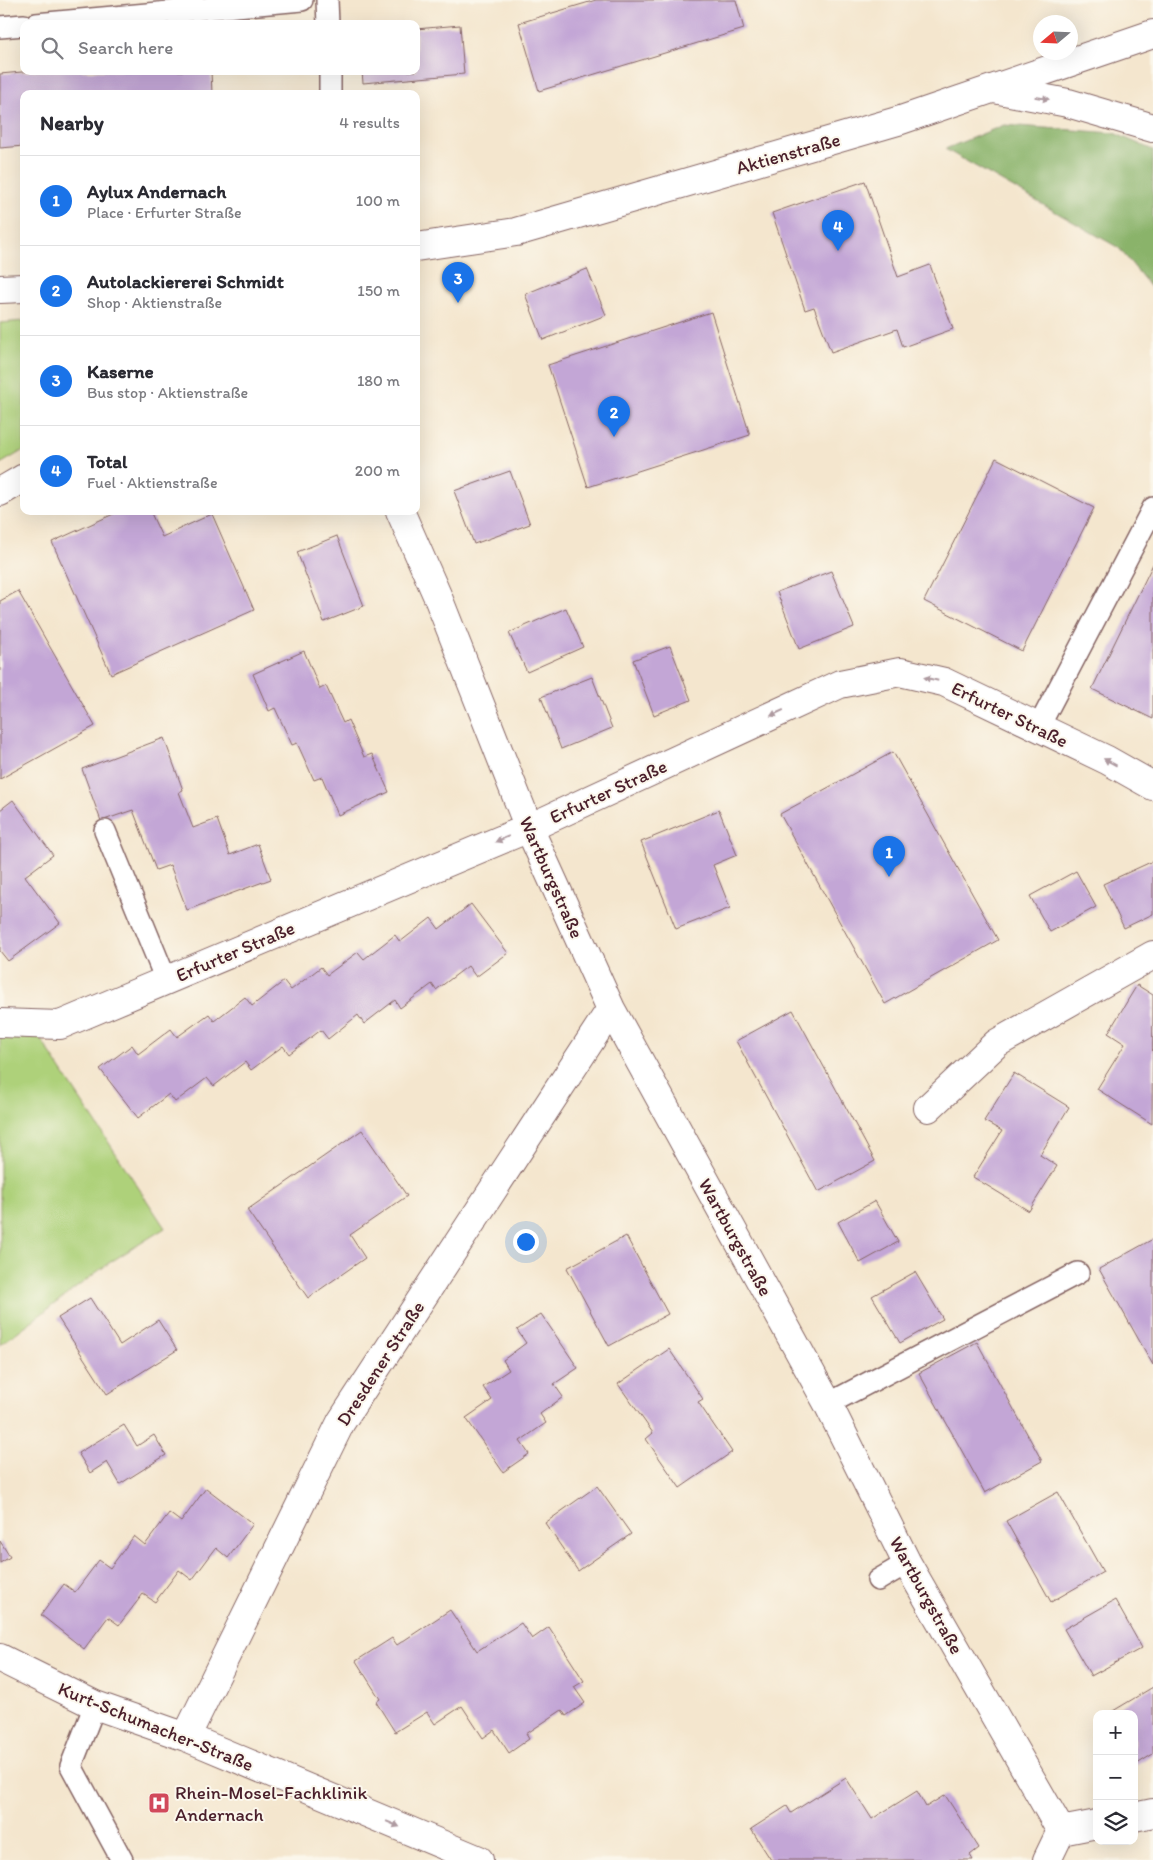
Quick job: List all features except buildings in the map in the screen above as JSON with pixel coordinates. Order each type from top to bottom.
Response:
[{"type":"main road","name":"Aktienstraße","points":[[420,247],[516,232],[900,120],[994,90],[1153,34]]},
{"type":"main road","points":[[994,90],[1068,103],[1153,128]]},
{"type":"main road","points":[[0,290],[20,288]]},
{"type":"main road","points":[[0,492],[20,480]]},
{"type":"main road","name":"Wartburgstraße","points":[[402,515],[437,595],[529,828],[611,1008],[828,1404],[907,1563],[1062,1831]]},
{"type":"main road","name":"Erfurter Straße","points":[[0,1023],[60,1025],[529,828],[840,684],[900,672],[944,682],[1107,760],[1153,786]]},
{"type":"main road","points":[[928,1108],[997,1043],[1153,955]]},
{"type":"main road","name":"Dresdener Straße","points":[[186,1737],[341,1422],[611,1008]]},
{"type":"main road","name":"Kurt-Schumacher-Straße","points":[[0,1658],[95,1705],[186,1737],[479,1860]]},
{"type":"main road","points":[[1138,1816],[1153,1813]]},
{"type":"main road","points":[[1047,1860],[1062,1831],[1093,1825]]},
{"type":"lane","points":[[80,20],[302,0]]},
{"type":"lane","points":[[327,0],[328,20]]},
{"type":"lane","points":[[0,27],[20,25]]},
{"type":"lane","points":[[330,75],[330,90]]},
{"type":"lane","points":[[1038,728],[1153,508]]},
{"type":"lane","points":[[105,831],[166,980]]},
{"type":"lane","points":[[828,1404],[1078,1273]]},
{"type":"lane","points":[[878,1580],[907,1563]]},
{"type":"lane","points":[[95,1705],[71,1766],[122,1860]]},
{"type":"green space","points":[[1004,125],[1114,133],[1153,150],[1153,290],[1119,248],[945,149]]},
{"type":"green space","points":[[20,321],[20,452],[0,464],[0,323]]},
{"type":"green space","points":[[0,1034],[38,1035],[165,1228],[109,1263],[0,1345]]},
{"type":"place","name":"Total","points":[[838,251]]},
{"type":"place","name":"Kaserne","points":[[458,303]]},
{"type":"place","name":"Autolackiererei Schmidt","points":[[614,437]]},
{"type":"place","name":"Aylux Andernach","points":[[889,877]]},
{"type":"place","name":"Rhein-Mosel-Fachklinik Andernach","points":[[159,1803]]}]
